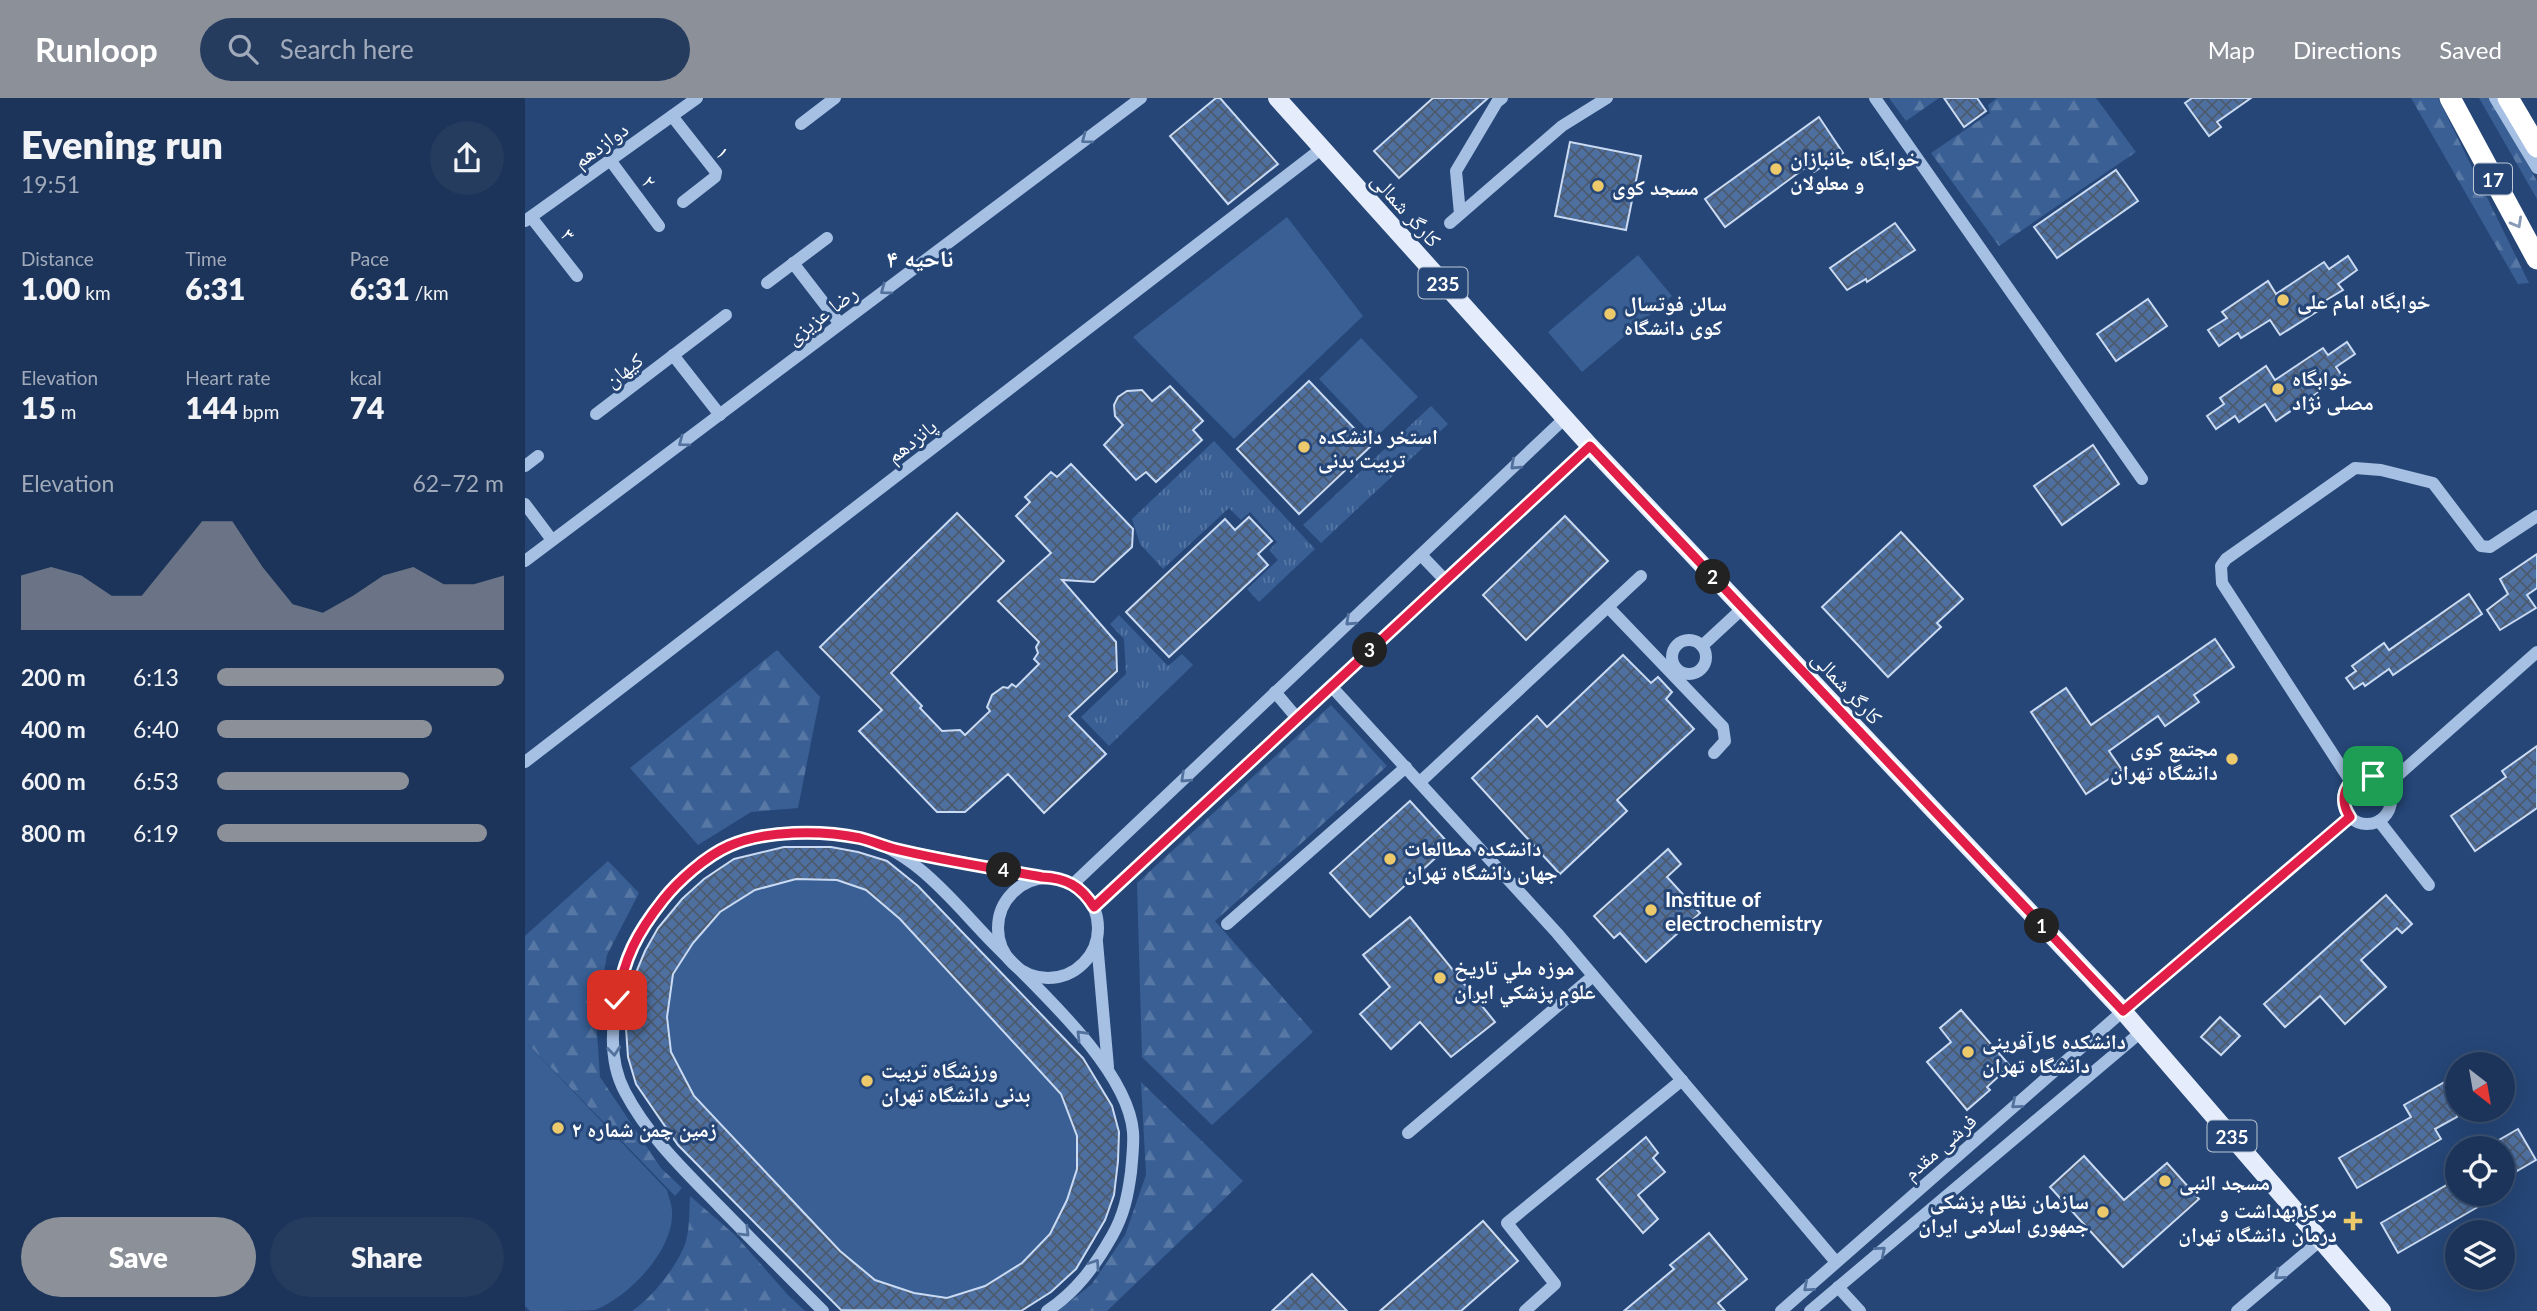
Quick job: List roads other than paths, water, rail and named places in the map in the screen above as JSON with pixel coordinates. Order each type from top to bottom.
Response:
[{"type":"highway","name":"17","points":[[2450,98],[2537,260]]},
{"type":"highway","name":"17","points":[[2508,98],[2537,147]]},
{"type":"main road","name":"کارگر شمالی","points":[[1277,98],[1590,446],[2123,1011],[2382,1311]]},
{"type":"street","name":"دوازدهم","points":[[528,219],[697,98]]},
{"type":"street","points":[[801,124],[835,98]]},
{"type":"street","name":"رضا عزیزی","points":[[525,561],[1141,98]]},
{"type":"street","points":[[1460,214],[1456,171],[1497,102],[1503,98]]},
{"type":"street","points":[[1450,223],[1562,126],[1607,98]]},
{"type":"street","points":[[1875,98],[2142,479]]},
{"type":"street","points":[[2495,98],[2537,168]]},
{"type":"street","name":"۱","points":[[672,116],[716,172],[715,177],[683,202]]},
{"type":"street","name":"پانزدهم","points":[[525,762],[1321,149]]},
{"type":"street","name":"۲","points":[[610,160],[659,226]]},
{"type":"street","name":"۳","points":[[528,219],[577,276]]},
{"type":"street","points":[[767,283],[827,238]]},
{"type":"street","points":[[793,263],[840,324]]},
{"type":"street","name":"کیهان","points":[[596,414],[726,315]]},
{"type":"street","name":"کیهان","points":[[673,355],[720,415]]},
{"type":"street","points":[[1073,884],[1565,418]]},
{"type":"street","points":[[1094,907],[1590,446]]},
{"type":"street","points":[[525,466],[538,456]]},
{"type":"street","points":[[2351,782],[2222,583],[2221,566],[2226,559],[2355,468],[2381,470],[2433,483],[2481,546],[2490,547],[2537,516]]},
{"type":"street","points":[[525,504],[552,540]]},
{"type":"street","points":[[1421,555],[1445,580]]},
{"type":"street","points":[[1420,782],[1641,576]]},
{"type":"street","points":[[1608,607],[1675,671],[1723,727],[1725,741],[1714,753]]},
{"type":"street","points":[[1702,646],[1743,608]]},
{"type":"street","points":[[1688,640],[1702,646],[1705,662],[1698,671],[1675,671],[1672,659],[1678,644],[1688,640]]},
{"type":"street","points":[[2387,785],[2537,652]]},
{"type":"street","points":[[1331,686],[1594,976],[1836,1262]]},
{"type":"street","points":[[1275,692],[1297,718]]},
{"type":"street","points":[[1227,924],[1406,767]]},
{"type":"street","points":[[2365,775],[2373,776],[2387,785],[2392,800],[2390,809],[2379,821],[2364,824],[2350,817],[2343,803],[2346,788],[2351,782],[2365,775]]},
{"type":"street","name":"فرشی مقدم","points":[[1781,1311],[2123,1011],[2350,817]]},
{"type":"street","points":[[2379,821],[2429,885]]},
{"type":"street","points":[[823,1311],[668,1154],[623,1089],[615,1059],[612,1028],[622,972],[632,945],[647,921],[672,890],[696,868],[728,846],[783,833],[806,833],[862,838],[893,849],[1058,878],[1073,884],[1085,894],[1094,907],[1098,922],[1097,940],[1108,1070]]},
{"type":"street","points":[[893,849],[927,876],[1094,1049],[1125,1101],[1133,1131],[1128,1198],[1118,1226],[1086,1278],[1047,1311]]},
{"type":"street","points":[[1042,877],[1013,891],[998,919],[998,935],[1003,951],[1014,965],[1028,974],[1045,978],[1063,976],[1078,968],[1090,956],[1097,940]]},
{"type":"street","points":[[1408,1133],[1594,976]]},
{"type":"street","name":"فرشی مقدم","points":[[1810,1311],[2141,1032]]},
{"type":"street","points":[[1525,1311],[1555,1284],[1507,1223],[1682,1080]]},
{"type":"street","points":[[2237,1311],[2322,1240]]},
{"type":"street","points":[[1838,1287],[1860,1311]]},
{"type":"place","name":"خوابگاه جانبازان و معلولان","points":[[1776,169]]},
{"type":"place","name":"مسجد کوی","points":[[1598,186]]},
{"type":"place","name":"خوابگاه امام علی","points":[[2283,300]]},
{"type":"place","name":"سالن فوتسال کوی دانشگاه","points":[[1610,314]]},
{"type":"place","name":"خوابگاه مصلی نژاد","points":[[2278,389]]},
{"type":"place","name":"استخر دانشکده تربیت بدنی","points":[[1304,447]]},
{"type":"place","name":"مجتمع کوی دانشگاه تهران","points":[[2232,759]]},
{"type":"place","name":"دانشکده مطالعات جهان دانشگاه تهران","points":[[1390,859]]},
{"type":"place","name":"Institue of electrochemistry","points":[[1651,910]]},
{"type":"place","name":"موزه ملي تاريخ علوم پزشكي ايران","points":[[1440,978]]},
{"type":"place","name":"دانشکده کارآفرینی دانشگاه تهران","points":[[1968,1052]]},
{"type":"place","name":"ورزشگاه تربیت بدنی دانشگاه تهران","points":[[867,1081]]},
{"type":"place","name":"زمین چمن شماره ۲","points":[[558,1128]]},
{"type":"place","name":"مسجد النبی","points":[[2165,1181]]},
{"type":"place","name":"سازمان نظام پزشکی جمهوری اسلامی ایران","points":[[2103,1212]]},
{"type":"place","name":"مرکز بهداشت و درمان دانشگاه تهران","points":[[2353,1221]]},
{"type":"district","name":"ناحیه ۴","points":[[920,257]]}]
